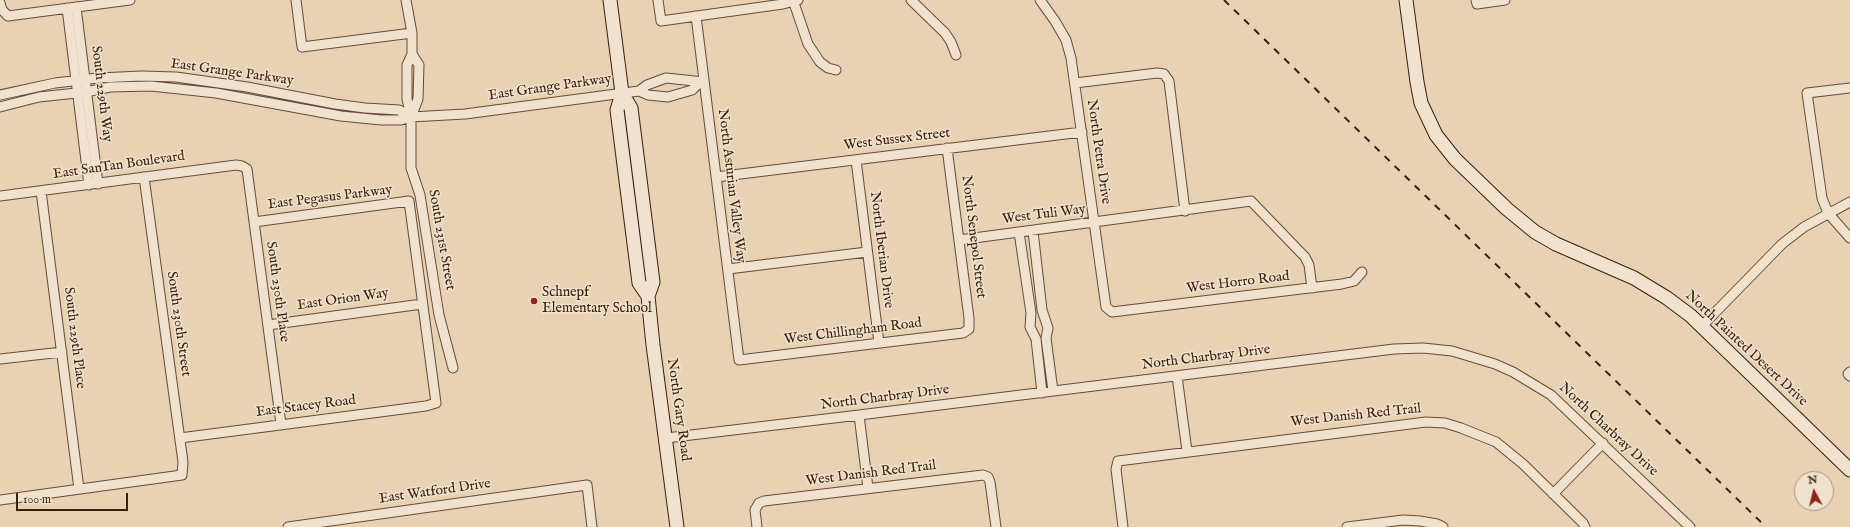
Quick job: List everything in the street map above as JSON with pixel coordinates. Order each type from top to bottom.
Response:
[{"type":"street","points":[[0,3],[2,10],[8,16],[130,0]]},
{"type":"street","points":[[296,0],[302,47],[412,33]]},
{"type":"street","name":"South 231st Street","points":[[406,0],[412,33],[412,54],[408,65],[407,99],[411,117],[411,168],[426,219],[439,315],[453,368]]},
{"type":"street","name":"North Gary Road","points":[[610,0],[622,93],[631,108],[653,282],[648,296],[678,527]]},
{"type":"street","points":[[658,0],[661,21],[795,1],[808,44],[820,62],[828,68],[836,70]]},
{"type":"street","points":[[911,0],[945,33],[951,42],[956,55]]},
{"type":"street","name":"North Petra Drive","points":[[1040,0],[1066,40],[1071,58],[1105,302],[1106,307],[1112,312]]},
{"type":"street","name":"North Painted Desert Drive","points":[[1406,0],[1421,103],[1436,135],[1455,158],[1507,209],[1535,232],[1556,244],[1634,278],[1678,306],[1702,326],[1850,470]]},
{"type":"street","points":[[1476,2],[1505,0]]},
{"type":"street","name":"South 229th Way","points":[[76,7],[81,92],[94,184]]},
{"type":"street","name":"South 229th Way","points":[[67,8],[80,81]]},
{"type":"street","name":"North Asturian Valley Way","points":[[696,16],[701,82],[716,177],[739,360]]},
{"type":"street","points":[[1075,83],[1157,73],[1164,74],[1169,81],[1185,211]]},
{"type":"street","name":"East Grange Parkway","points":[[0,95],[29,88],[80,81],[142,76],[208,81],[335,104],[400,110],[411,117]]},
{"type":"street","points":[[666,78],[673,80],[686,79],[701,82],[692,90],[668,97],[648,95],[639,91],[647,85],[666,78]]},
{"type":"street","points":[[673,80],[675,85],[674,94]]},
{"type":"street","name":"East Grange Parkway","points":[[0,107],[39,97],[110,87],[151,86],[216,93],[362,118],[401,120],[411,117],[466,114],[639,91]]},
{"type":"street","points":[[1850,88],[1807,94],[1822,198],[1828,213],[1850,238]]},
{"type":"street","name":"West Sussex Street","points":[[716,177],[1082,132]]},
{"type":"street","name":"North Senepol Street","points":[[947,148],[969,318],[968,329]]},
{"type":"street","name":"North Iberian Drive","points":[[856,160],[879,343]]},
{"type":"street","name":"East SanTan Boulevard","points":[[0,196],[236,164],[242,166]]},
{"type":"street","name":"South 230th Place","points":[[242,166],[247,169],[280,424]]},
{"type":"street","name":"South 230th Street","points":[[79,489],[182,475],[183,462],[180,438],[144,177]]},
{"type":"street","name":"South 229th Place","points":[[42,191],[79,489]]},
{"type":"street","name":"South 231st Street","points":[[409,201],[436,403]]},
{"type":"street","name":"East Pegasus Parkway","points":[[254,222],[409,201]]},
{"type":"street","name":"West Tuli Way","points":[[959,240],[1251,201],[1305,257],[1309,265],[1312,288]]},
{"type":"street","points":[[1702,326],[1782,244],[1804,227],[1850,202]]},
{"type":"street","points":[[1033,231],[1042,310],[1048,328],[1046,338],[1054,392]]},
{"type":"street","points":[[1020,232],[1031,313],[1030,327],[1036,339],[1042,393]]},
{"type":"street","points":[[728,269],[867,252]]},
{"type":"street","name":"West Horro Road","points":[[1112,312],[1342,284],[1354,281],[1362,272]]},
{"type":"street","name":"East Orion Way","points":[[268,325],[422,304]]},
{"type":"street","points":[[1030,320],[1036,315],[1045,316]]},
{"type":"street","name":"West Chillingham Road","points":[[739,360],[963,334],[968,329]]},
{"type":"street","name":"North Charbray Drive","points":[[666,438],[1054,392],[1394,349],[1423,348],[1452,351],[1495,364],[1532,382],[1551,395],[1603,442],[1690,527]]},
{"type":"street","points":[[0,359],[62,352]]},
{"type":"street","points":[[1177,376],[1187,451]]},
{"type":"street","name":"East Stacey Road","points":[[180,438],[426,406],[436,403]]},
{"type":"street","points":[[859,415],[868,488]]},
{"type":"street","name":"West Danish Red Trail","points":[[1123,527],[1116,469],[1118,460],[1405,423],[1426,422],[1445,423],[1496,442],[1523,464],[1583,523],[1585,527]]},
{"type":"street","points":[[1553,494],[1603,442]]},
{"type":"street","name":"West Danish Red Trail","points":[[757,527],[755,510],[759,503],[764,501],[983,475],[988,476],[990,482],[996,527]]},
{"type":"street","name":"East Watford Drive","points":[[288,527],[338,524],[587,485],[592,527]]},
{"type":"street","points":[[0,500],[79,489]]},
{"type":"street","points":[[1347,527],[1403,520],[1420,521],[1437,524],[1443,527]]},
{"type":"railway","points":[[1224,0],[1766,527]]},
{"type":"place","name":"Schnepf Elementary School","points":[[534,301]]}]
